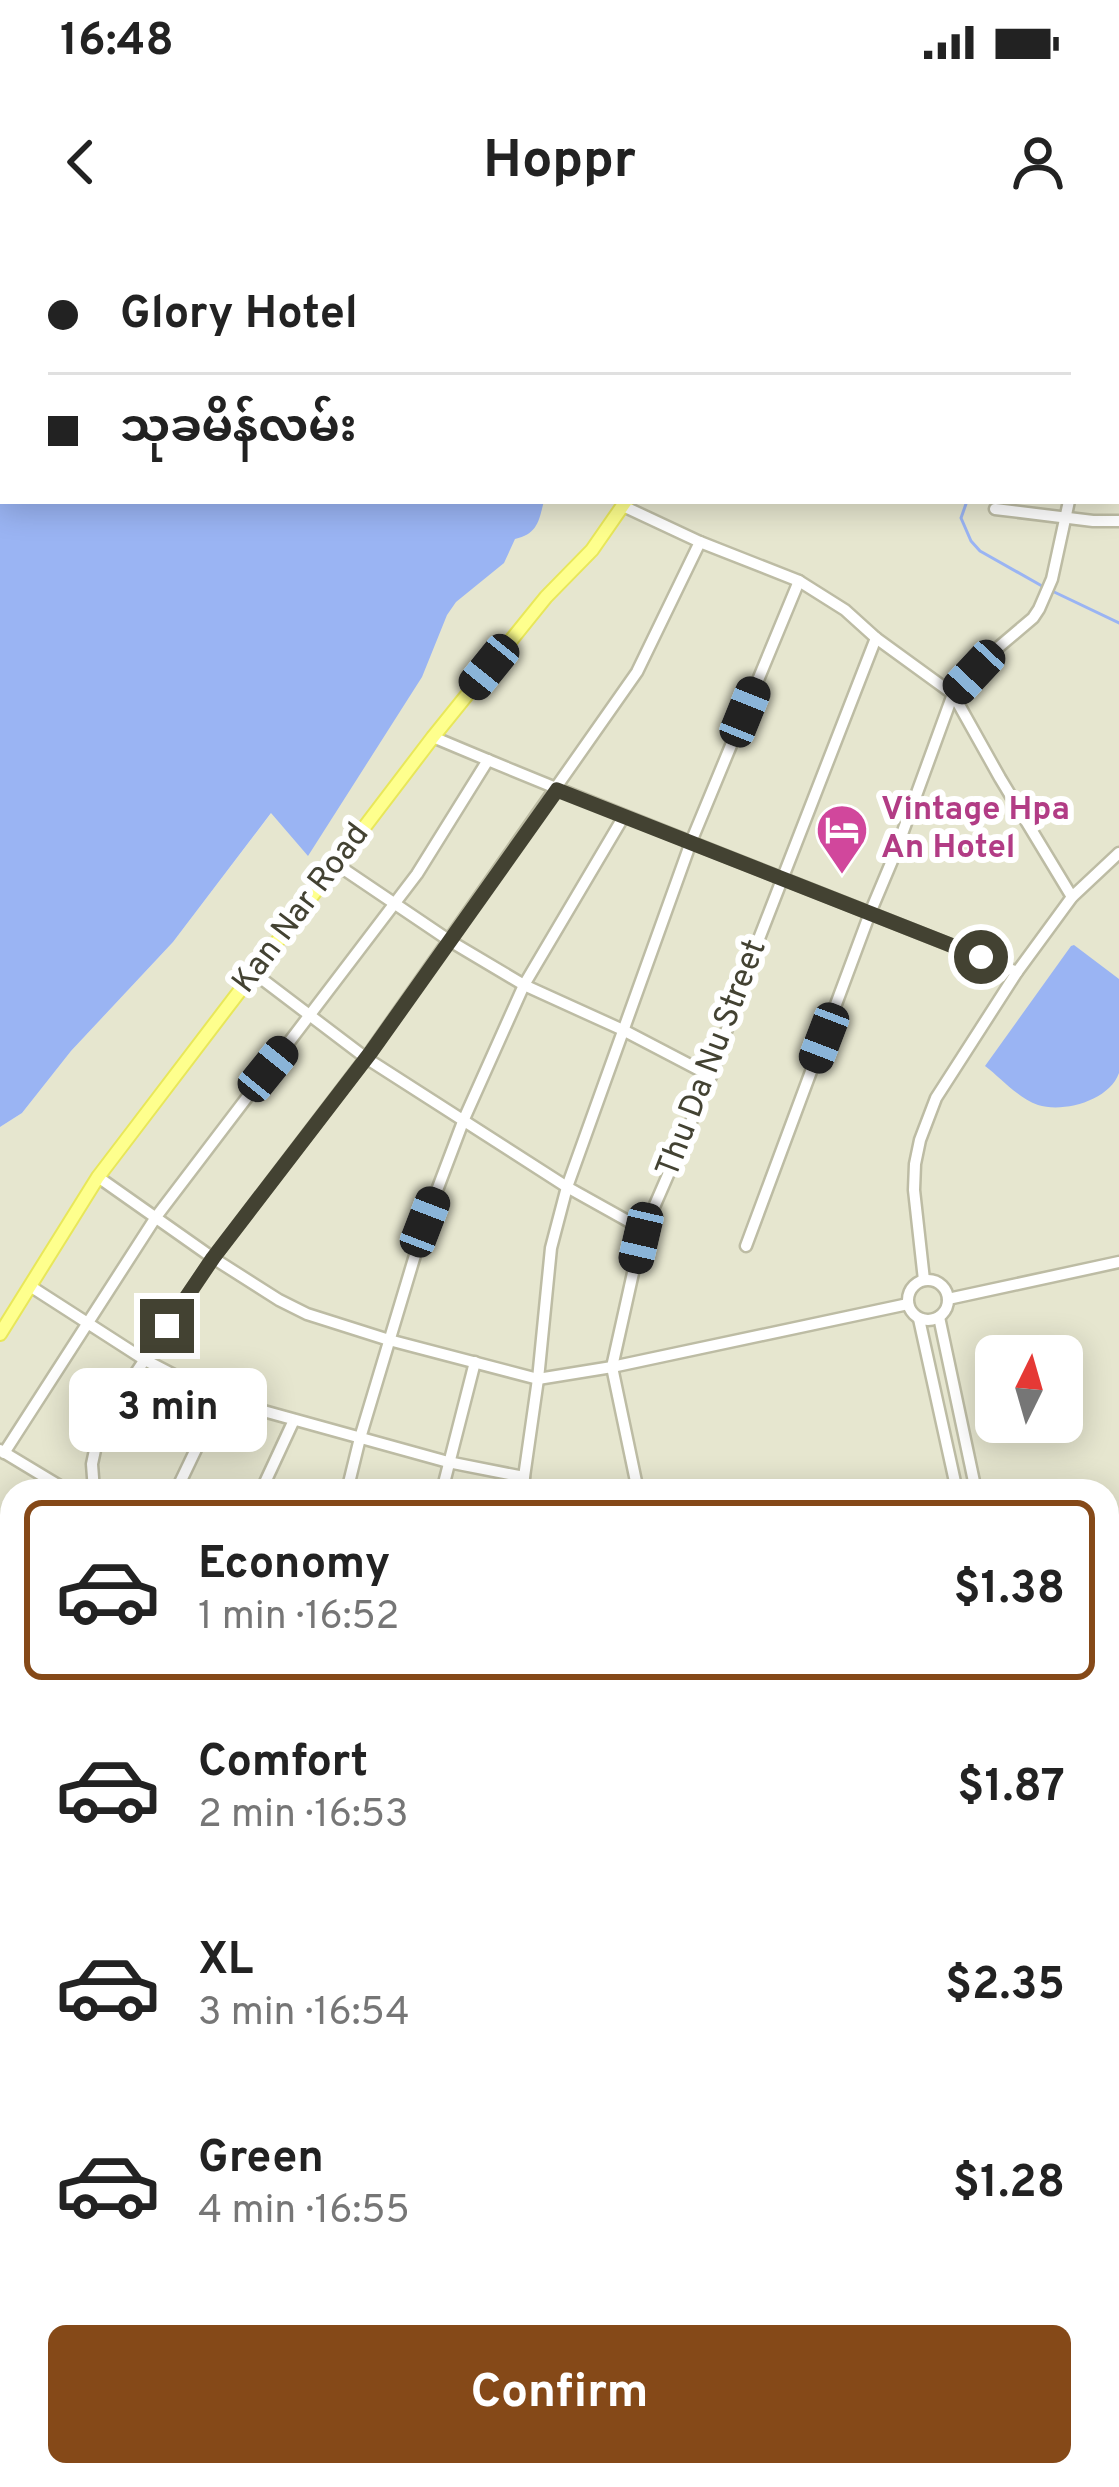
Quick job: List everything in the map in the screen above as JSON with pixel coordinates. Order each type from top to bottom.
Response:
[{"type":"main road","name":"Kan Nar Road","points":[[0,1334],[98,1177],[433,737],[546,597],[592,550],[624,504]]},
{"type":"street","points":[[624,504],[700,542],[799,581],[845,610],[953,694],[1072,897]]},
{"type":"street","points":[[746,1246],[953,694],[1033,618],[1052,579],[1068,504]]},
{"type":"street","points":[[995,509],[1119,521]]},
{"type":"street","points":[[93,1479],[100,1434],[119,1398],[213,1258],[367,1058],[638,672],[700,542]]},
{"type":"street","points":[[30,1286],[145,1360],[220,1399],[448,1462],[524,1477],[551,1248],[567,1187],[691,842],[799,581]]},
{"type":"street","name":"Thu Da Nu Street","points":[[635,1479],[612,1367],[644,1230],[711,1076],[748,967],[876,638]]},
{"type":"street","points":[[433,737],[1017,972]]},
{"type":"street","points":[[48,1479],[2,1451],[156,1217],[395,904],[488,760]]},
{"type":"street","points":[[350,1479],[425,1222],[464,1119],[524,985],[624,816]]},
{"type":"street","points":[[923,1280],[914,1190],[927,1118],[1017,972],[1072,897],[1119,853]]},
{"type":"street","points":[[336,864],[524,985],[711,1076]]},
{"type":"street","points":[[254,973],[367,1058],[567,1187],[644,1230]]},
{"type":"street","points":[[98,1177],[213,1258],[307,1314],[538,1379],[908,1304]]},
{"type":"street","points":[[948,1299],[1119,1262]]},
{"type":"street","points":[[919,1319],[939,1317],[947,1306],[938,1282],[923,1280],[912,1286],[908,1304],[919,1319],[955,1479]]},
{"type":"street","points":[[939,1317],[973,1479]]},
{"type":"street","points":[[444,1479],[475,1362]]},
{"type":"street","points":[[182,1479],[220,1399]]},
{"type":"street","points":[[267,1479],[294,1420]]},
{"type":"street","points":[[950,1455],[967,1452]]},
{"type":"shaded area","points":[[529,504],[1119,504],[1119,1479],[0,1479],[0,1127],[22,1113],[71,1051],[173,942],[272,812]]},
{"type":"water","points":[[0,504],[543,504],[533,530],[515,539],[504,563],[447,615],[422,677],[308,856],[271,813],[173,942],[71,1051],[22,1113],[0,1127]]},
{"type":"water","points":[[1074,945],[1119,979],[1119,1073],[1096,1098],[1048,1107],[1024,1098],[985,1066]]},
{"type":"waterway","points":[[966,504],[961,518],[980,551],[1042,586]]},
{"type":"waterway","points":[[1050,590],[1119,623]]},
{"type":"place","name":"Vintage Hpa An Hotel","points":[[842,876]]},
{"type":"route","points":[[167,1326],[213,1258],[371,1052],[557,790],[981,957]]}]
